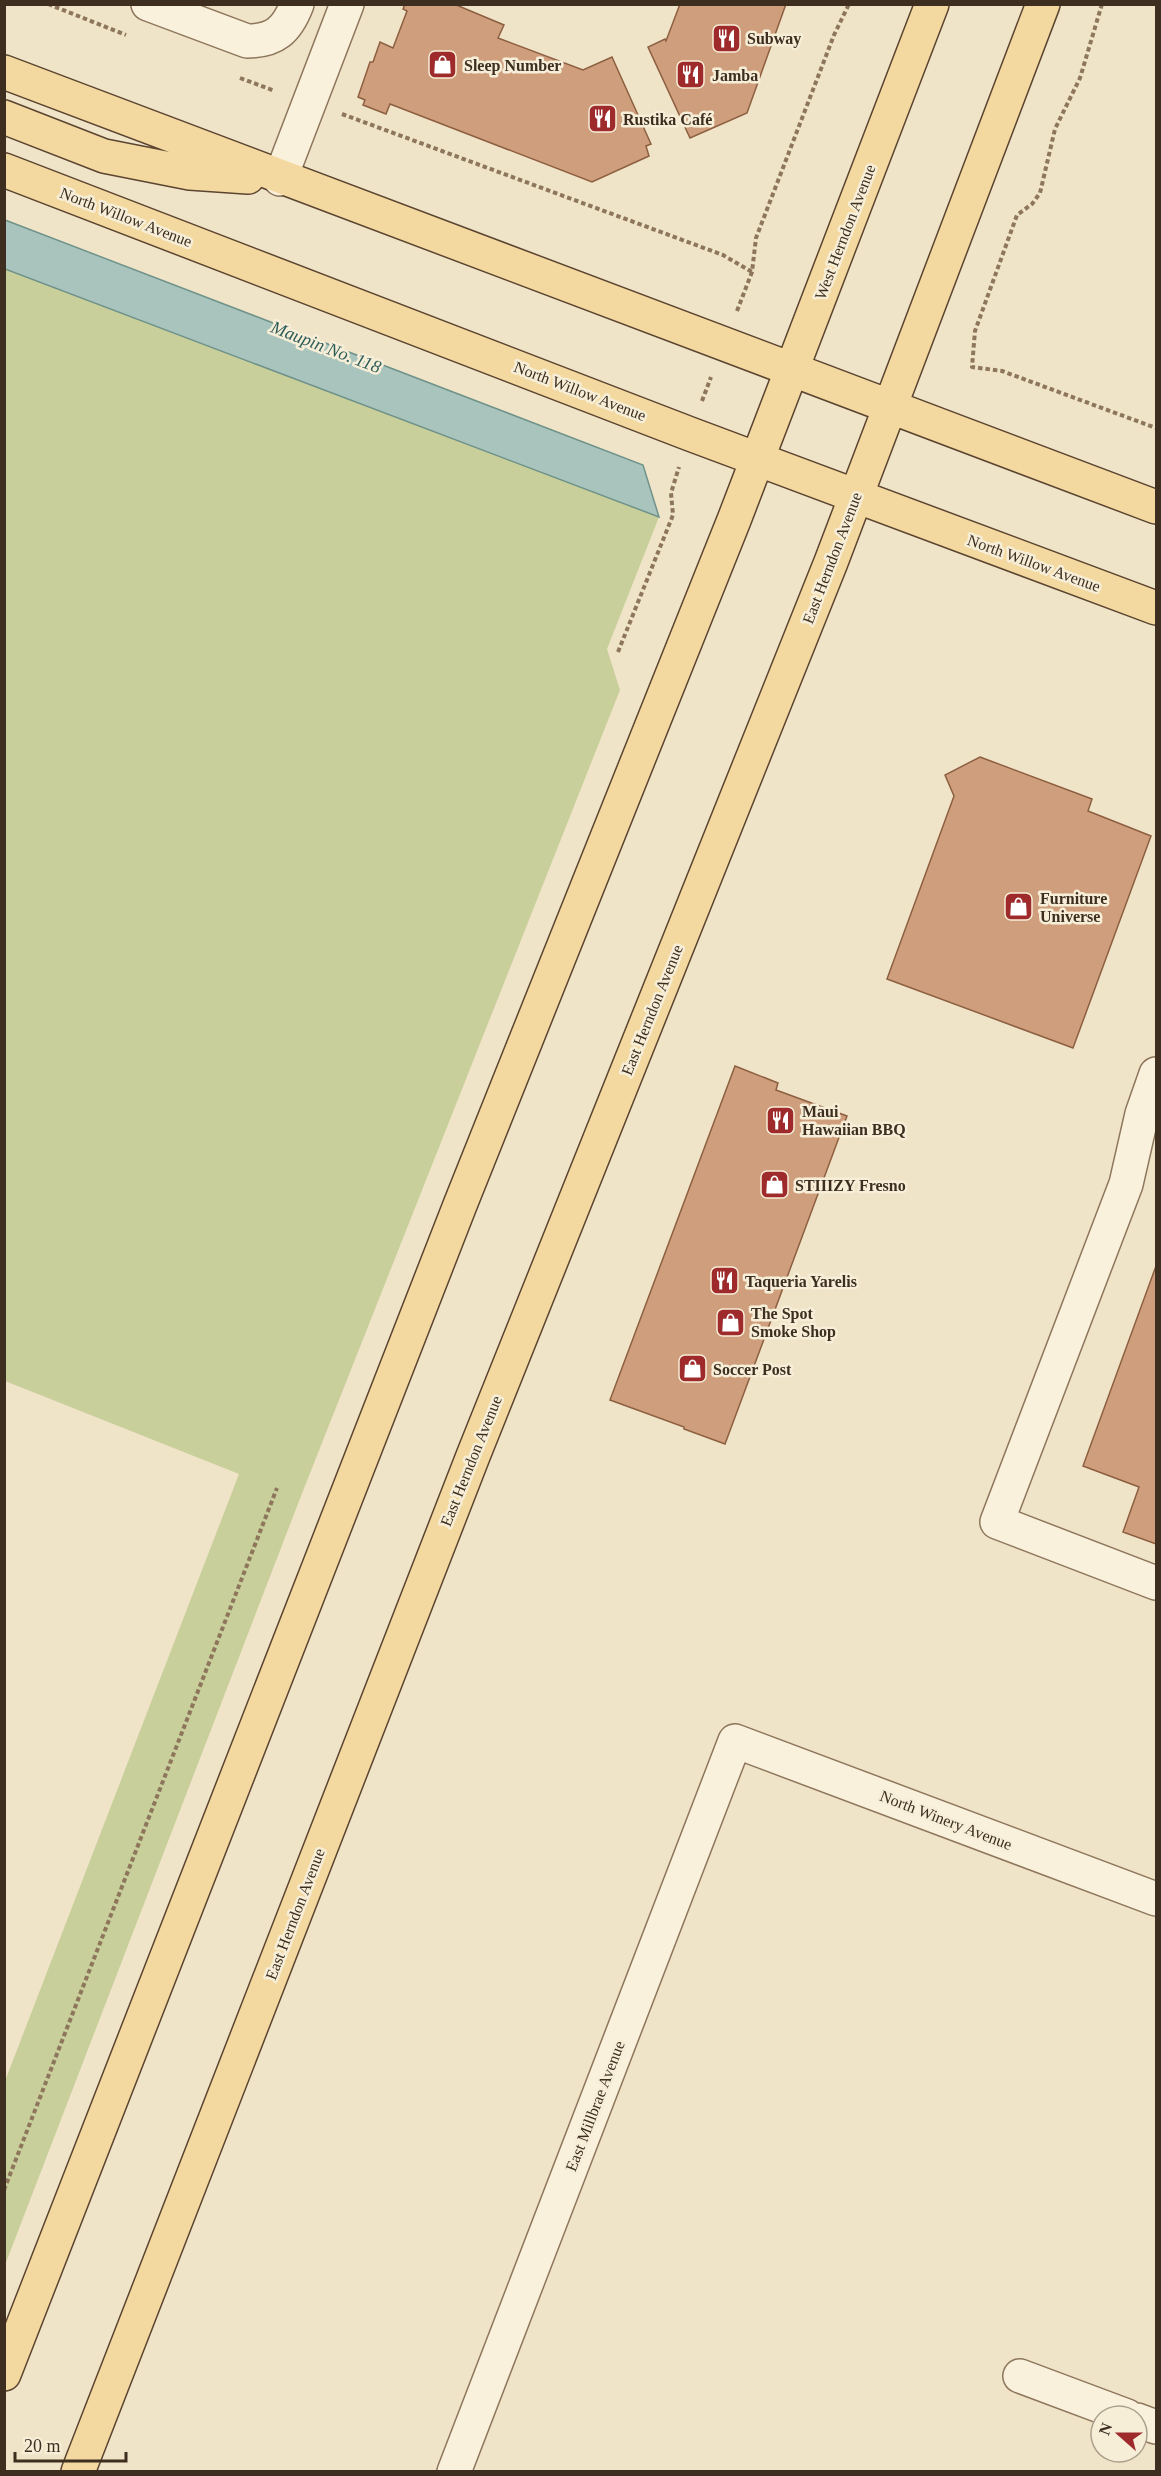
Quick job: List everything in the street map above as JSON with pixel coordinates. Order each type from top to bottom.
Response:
[{"type":"main road","name":"West Herndon Avenue","points":[[757,459],[932,4]]},
{"type":"main road","points":[[891,405],[1043,4]]},
{"type":"main road","points":[[4,72],[280,179],[891,405],[1156,507]]},
{"type":"main road","points":[[4,117],[104,156],[190,173],[280,179]]},
{"type":"main road","name":"North Willow Avenue","points":[[4,170],[690,434],[1156,608]]},
{"type":"main road","name":"East Herndon Avenue","points":[[78,2472],[473,1456],[891,405]]},
{"type":"main road","points":[[4,2374],[460,1205],[757,459]]},
{"type":"street","points":[[148,4],[247,41],[261,41],[274,37],[292,19],[297,4]]},
{"type":"street","points":[[280,179],[347,4]]},
{"type":"street","points":[[1156,1074],[1142,1114],[1145,1150],[1125,1184],[997,1522],[1156,1583]]},
{"type":"street","name":"North Winery Avenue","points":[[735,1741],[1156,1899]]},
{"type":"street","name":"East Millbrae Avenue","points":[[454,2472],[735,1741]]},
{"type":"street","points":[[1020,2376],[1095,2404]]},
{"type":"path","points":[[48,4],[132,37]]},
{"type":"path","points":[[618,652],[673,515],[671,493],[690,434],[752,272],[756,238],[834,35],[849,4]]},
{"type":"path","points":[[1102,4],[1080,78],[1055,129],[1040,193],[1032,204],[1017,214],[975,331],[972,367],[1002,371],[1156,428]]},
{"type":"path","points":[[235,76],[723,255],[752,272]]},
{"type":"path","points":[[4,2190],[277,1488]]},
{"type":"green space","points":[[5,269],[659,517],[607,649],[620,690],[301,1496],[5,2265],[5,2081],[239,1474],[5,1381]]},
{"type":"water","name":"Maupin No. 118","points":[[5,220],[643,465],[659,517],[5,269]]},
{"type":"building","points":[[405,4],[454,4],[504,25],[498,38],[583,70],[612,57],[651,144],[646,146],[649,156],[592,182],[390,104],[386,114],[363,105],[365,100],[358,97],[370,62],[373,62],[380,42],[393,48],[407,11],[403,9]]},
{"type":"building","points":[[680,4],[786,4],[747,113],[690,138],[648,47],[665,39],[666,41]]},
{"type":"building","name":"Furniture Universe","points":[[980,757],[1092,799],[1088,811],[1151,836],[1073,1048],[887,979],[954,796],[945,775]]},
{"type":"building","points":[[735,1066],[778,1083],[776,1090],[847,1116],[725,1444],[610,1400]]},
{"type":"building","points":[[1156,1266],[1156,1544],[1123,1532],[1139,1487],[1083,1466]]},
{"type":"place","name":"Subway","points":[[726,38]]},
{"type":"place","name":"Sleep Number","points":[[443,65]]},
{"type":"place","name":"Jamba","points":[[691,75]]},
{"type":"place","name":"Rustika Café","points":[[602,119]]},
{"type":"place","name":"Furniture Universe","points":[[1019,907]]},
{"type":"place","name":"Maui Hawaiian BBQ","points":[[781,1120]]},
{"type":"place","name":"STIIIZY Fresno","points":[[774,1185]]},
{"type":"place","name":"Taqueria Yarelis","points":[[724,1281]]},
{"type":"place","name":"The Spot Smoke Shop","points":[[730,1322]]},
{"type":"place","name":"Soccer Post","points":[[692,1369]]}]
